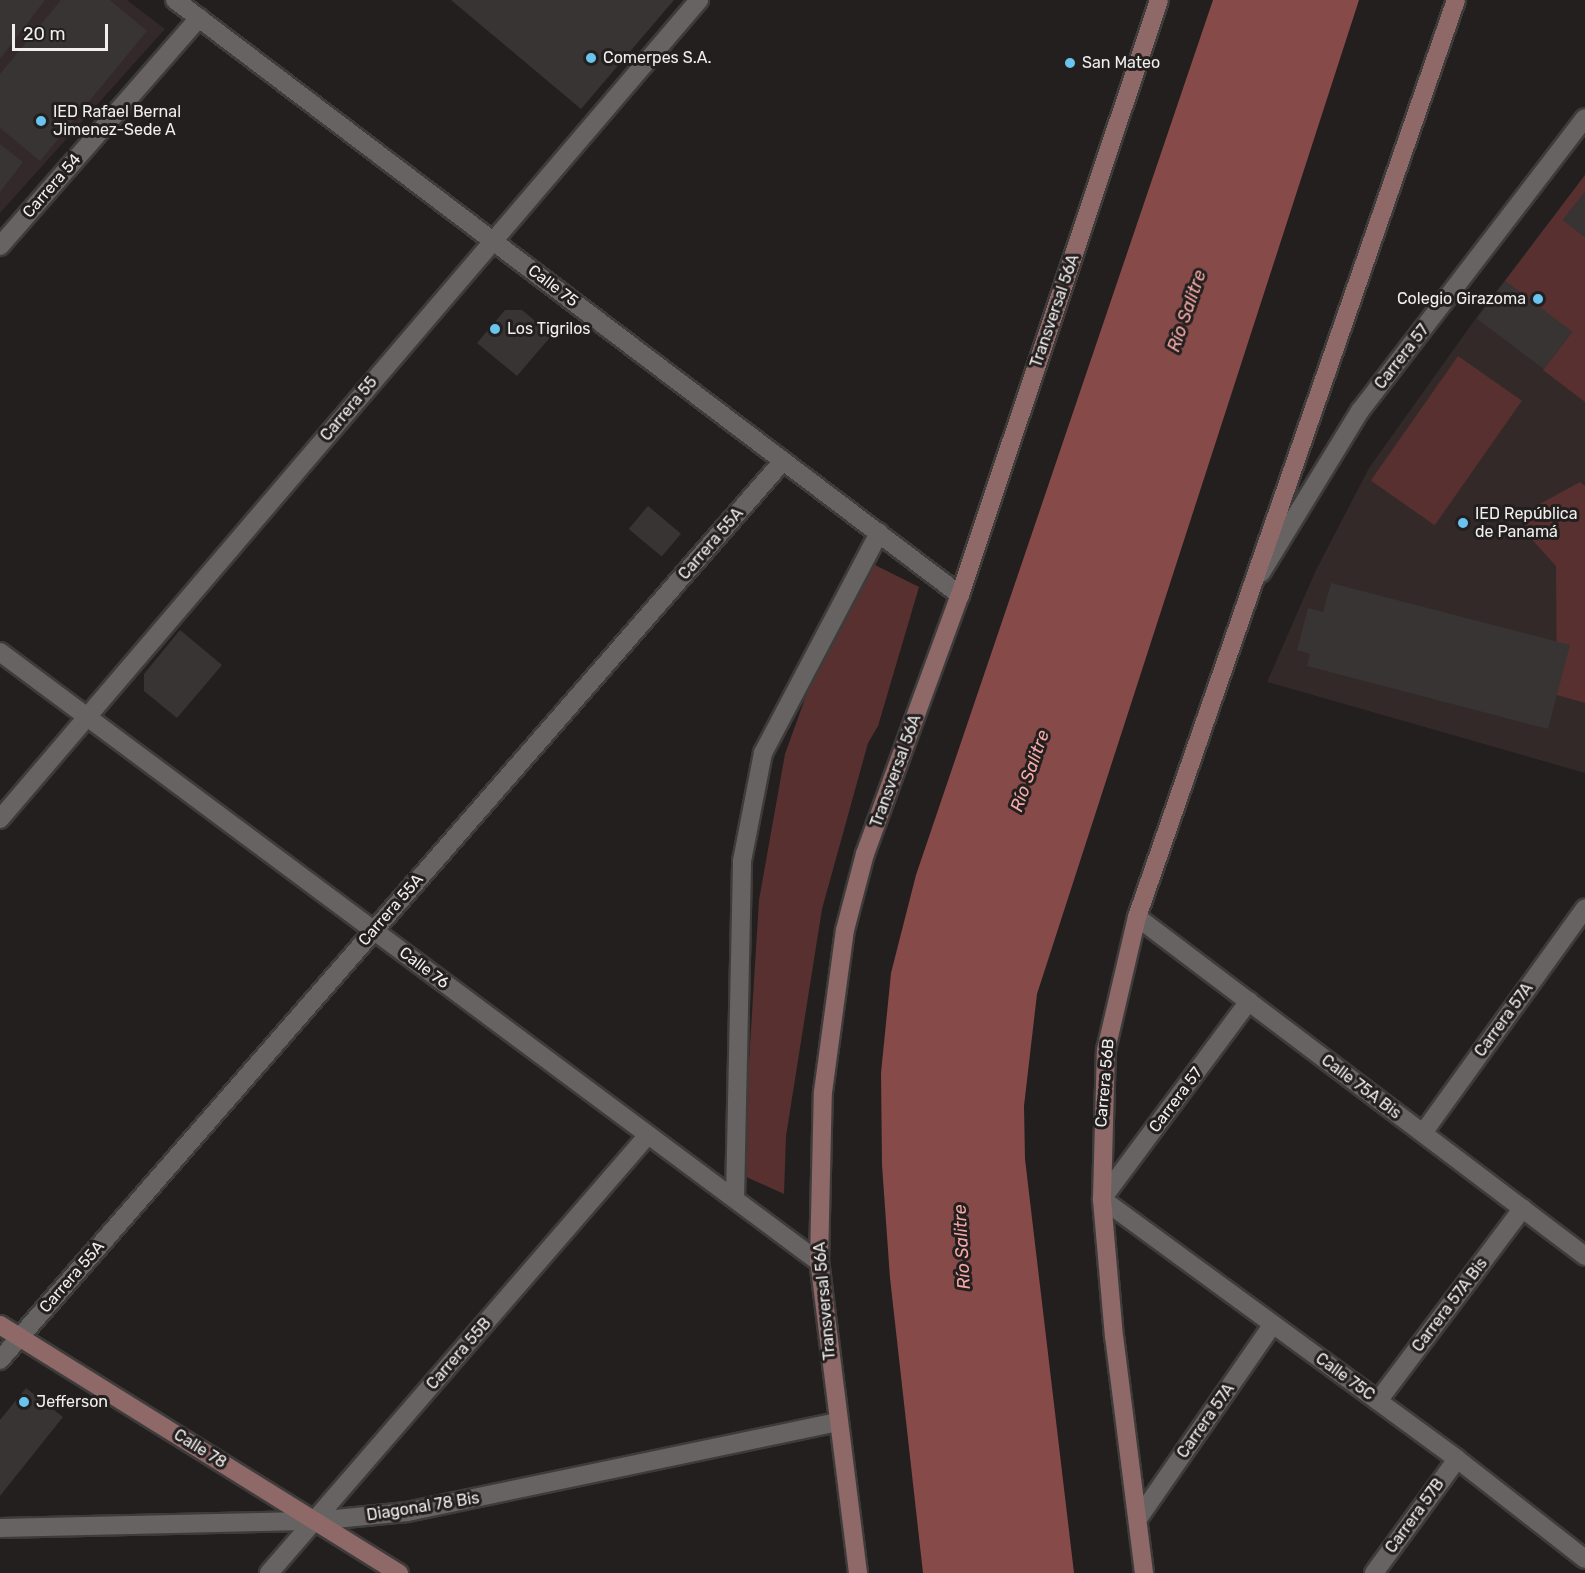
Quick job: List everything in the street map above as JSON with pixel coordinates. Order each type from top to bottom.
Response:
[{"type":"main road","name":"Transversal 56A","points":[[858,1573],[819,1262],[823,1092],[844,930],[865,854],[960,595],[1159,0]]},
{"type":"main road","points":[[1257,579],[1456,0]]},
{"type":"main road","name":"Carrera 56B","points":[[1144,1573],[1114,1337],[1102,1199],[1106,1050],[1137,917],[1257,579]]},
{"type":"main road","name":"Calle 78","points":[[0,1325],[399,1573]]},
{"type":"street","name":"Calle 75","points":[[175,0],[960,595]]},
{"type":"street","name":"Carrera 55","points":[[0,819],[699,0]]},
{"type":"street","name":"Carrera 54","points":[[0,246],[199,18]]},
{"type":"street","name":"Carrera 57","points":[[1257,579],[1360,411],[1585,118]]},
{"type":"street","name":"Carrera 55A","points":[[0,1360],[783,461]]},
{"type":"street","points":[[735,1199],[742,861],[763,753],[879,533]]},
{"type":"street","name":"Calle 76","points":[[0,652],[819,1262]]},
{"type":"street","name":"Carrera 57A","points":[[1423,1133],[1585,908]]},
{"type":"street","name":"Calle 75A Bis","points":[[1137,917],[1585,1256]]},
{"type":"street","name":"Carrera 57","points":[[1102,1199],[1250,1001]]},
{"type":"street","name":"Carrera 55B","points":[[269,1573],[648,1135]]},
{"type":"street","name":"Calle 75C","points":[[1102,1199],[1457,1459],[1585,1560]]},
{"type":"street","name":"Carrera 57A Bis","points":[[1378,1401],[1523,1208]]},
{"type":"street","name":"Carrera 57A","points":[[1138,1519],[1273,1324]]},
{"type":"street","name":"Diagonal 78 Bis","points":[[0,1528],[315,1521],[441,1506],[838,1422]]},
{"type":"street","name":"Carrera 57B","points":[[1374,1573],[1457,1459]]},
{"type":"shaded area","name":"IED Rafael Bernal Jimenez-Sede A","points":[[0,0],[127,0],[165,29],[0,213]]},
{"type":"shaded area","name":"IED República de Panamá","points":[[1585,175],[1585,773],[1267,682],[1316,570],[1369,468],[1476,318]]},
{"type":"shaded area","name":"Colegio Girazoma","points":[[1585,175],[1585,192],[1563,220],[1585,237],[1585,402],[1543,370],[1572,332],[1505,281]]},
{"type":"shaded area","points":[[1458,356],[1522,401],[1435,525],[1371,481]]},
{"type":"shaded area","points":[[1580,482],[1585,486],[1585,703],[1557,695],[1556,566],[1526,533],[1527,511]]},
{"type":"shaded area","points":[[871,563],[919,587],[878,726],[868,743],[822,909],[786,1136],[784,1194],[742,1175],[759,900],[785,754],[824,646]]},
{"type":"water","name":"Río Salitre","points":[[1213,0],[1359,0],[1037,994],[1024,1106],[1025,1159],[1074,1573],[923,1573],[890,1278],[882,1165],[881,1073],[891,973],[916,875]]},
{"type":"building","points":[[0,0],[45,0],[0,59]]},
{"type":"building","name":"IED Rafael Bernal Jimenez-Sede A","points":[[61,0],[110,0],[147,31],[40,161],[0,128],[0,74]]},
{"type":"building","points":[[451,0],[674,0],[581,109]]},
{"type":"building","points":[[0,144],[23,162],[0,192]]},
{"type":"building","points":[[1585,192],[1585,237],[1563,220]]},
{"type":"building","points":[[1505,281],[1572,332],[1544,369],[1477,319]]},
{"type":"building","points":[[505,310],[522,310],[552,335],[517,376],[477,343]]},
{"type":"building","points":[[648,506],[681,534],[662,557],[629,529]]},
{"type":"building","points":[[1331,583],[1570,645],[1548,729],[1307,666],[1310,654],[1297,650],[1308,608],[1323,612]]},
{"type":"building","points":[[180,630],[222,665],[177,718],[144,691],[144,674]]},
{"type":"building","points":[[26,1388],[63,1417],[0,1496],[0,1420]]},
{"type":"place","name":"Comerpes S.A.","points":[[591,58]]},
{"type":"place","name":"San Mateo","points":[[1070,63]]},
{"type":"place","name":"IED Rafael Bernal Jimenez-Sede A","points":[[41,121]]},
{"type":"place","name":"Colegio Girazoma","points":[[1538,299]]},
{"type":"place","name":"Los Tigrilos","points":[[495,329]]},
{"type":"place","name":"IED República de Panamá","points":[[1463,523]]},
{"type":"place","name":"Jefferson","points":[[24,1402]]}]
